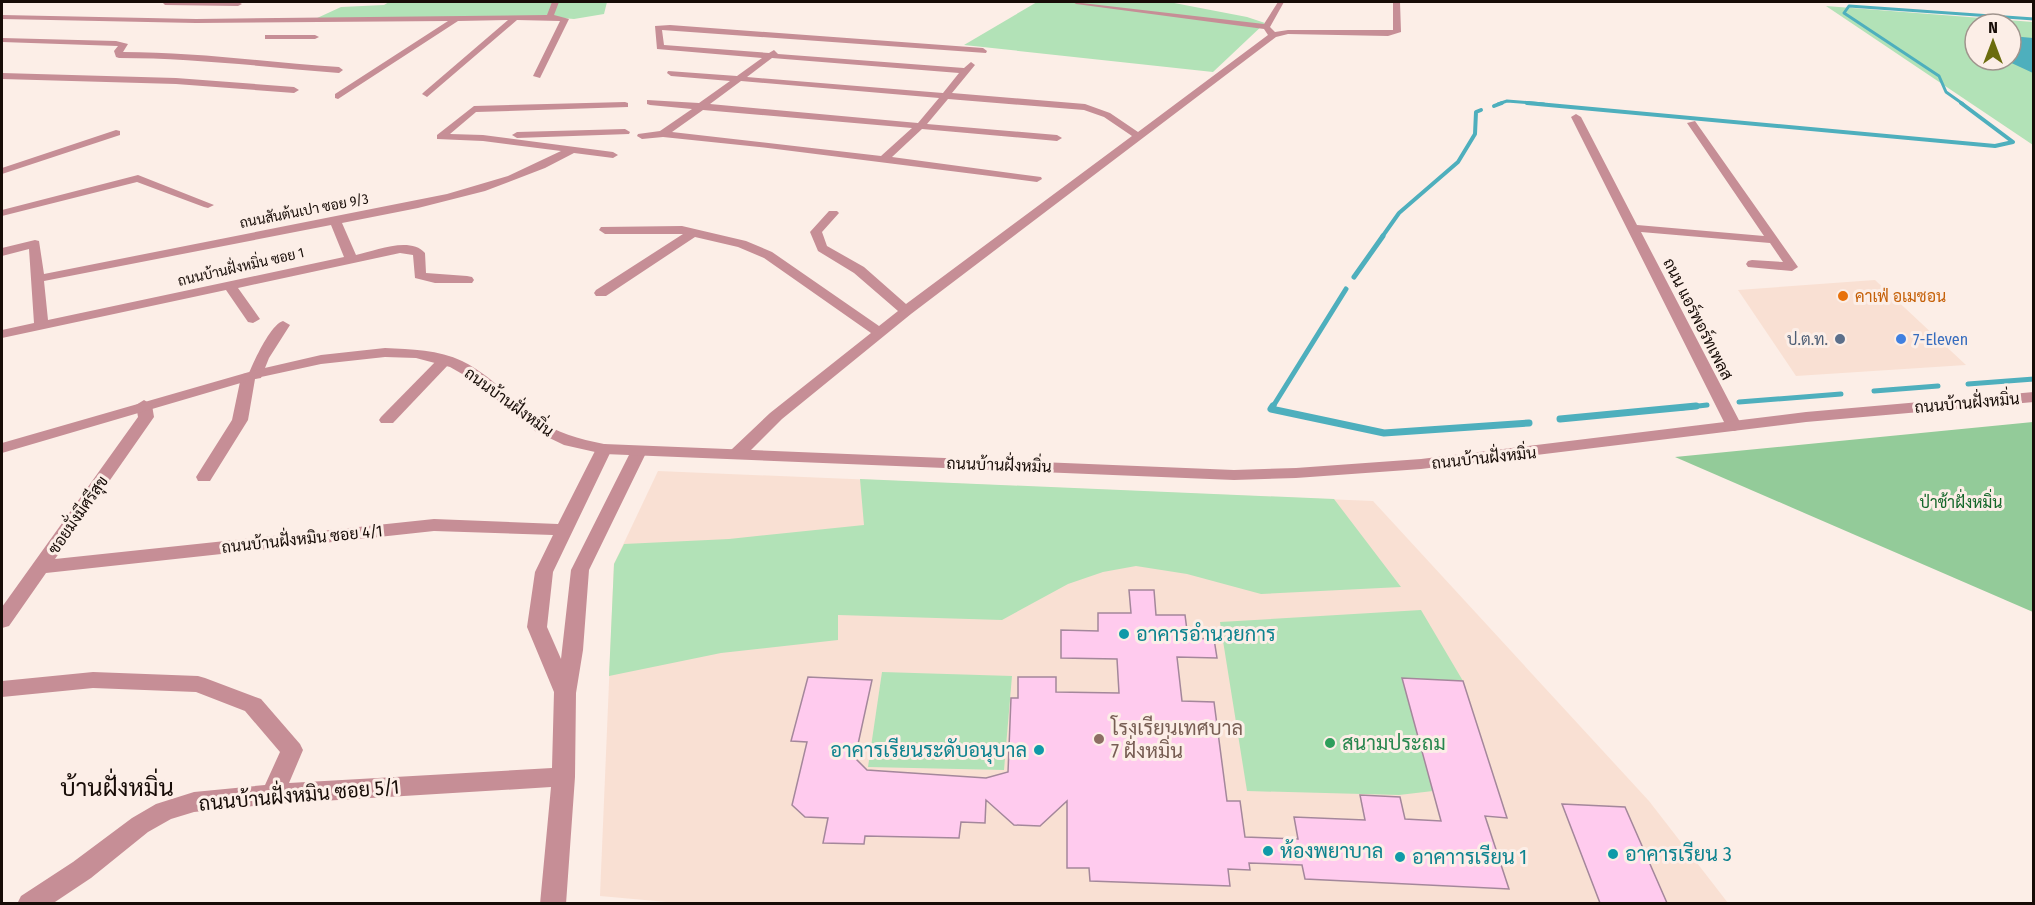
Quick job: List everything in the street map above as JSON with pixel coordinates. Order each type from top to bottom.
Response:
[{"type":"street","points":[[550,16],[555,2]]},
{"type":"street","points":[[1076,2],[1270,31],[1388,34],[1397,32],[1397,2]]},
{"type":"street","points":[[737,454],[776,416],[906,310],[1138,136],[1270,31],[1281,2]]},
{"type":"street","points":[[165,3],[241,3]]},
{"type":"street","points":[[196,21],[241,3]]},
{"type":"street","points":[[118,19],[140,11]]},
{"type":"street","points":[[2,17],[196,21],[550,16],[565,19],[537,76]]},
{"type":"street","points":[[30,28],[59,17]]},
{"type":"street","points":[[338,96],[457,18]]},
{"type":"street","points":[[427,94],[515,18]]},
{"type":"street","points":[[268,37],[314,39],[341,19]]},
{"type":"street","points":[[882,161],[920,126],[983,51],[670,27],[658,28],[660,47],[966,71]]},
{"type":"street","points":[[2,39],[21,31]]},
{"type":"street","points":[[663,134],[796,37]]},
{"type":"street","points":[[2,39],[116,43],[124,44],[118,51],[119,55],[170,55],[214,61],[339,70]]},
{"type":"street","points":[[176,81],[214,61]]},
{"type":"street","points":[[671,73],[1085,107],[1107,115],[1138,136]]},
{"type":"street","points":[[2,76],[176,81],[294,90]]},
{"type":"street","points":[[650,102],[1057,138]]},
{"type":"street","points":[[625,105],[474,109],[441,137],[483,138],[625,132]]},
{"type":"street","name":"ถนน แอร์พอร์ทเพลส","points":[[1576,117],[1734,426]]},
{"type":"street","points":[[1692,123],[1792,267],[1752,264]]},
{"type":"street","points":[[2,171],[116,133]]},
{"type":"street","points":[[642,136],[663,134],[768,145],[1037,179]]},
{"type":"street","points":[[483,138],[613,156]]},
{"type":"street","name":"ถนนสันต้นเปา ซอย 9/3","points":[[37,279],[426,202],[503,182],[546,165],[570,151]]},
{"type":"street","points":[[2,213],[138,178],[208,205]]},
{"type":"street","points":[[833,213],[816,232],[822,248],[859,270],[906,310]]},
{"type":"street","points":[[334,220],[351,258]]},
{"type":"street","name":"ถนน แอร์พอร์ทเพลส","points":[[1632,228],[1772,240]]},
{"type":"street","points":[[605,230],[668,229],[721,237],[768,255],[879,332]]},
{"type":"street","points":[[601,293],[694,232]]},
{"type":"street","points":[[2,252],[35,244],[41,325]]},
{"type":"street","name":"ถนนบ้านฝั่งหมิ่น ซอย 1","points":[[2,334],[351,258],[408,249],[419,253],[420,275],[435,279],[467,280]]},
{"type":"street","points":[[230,286],[253,319]]},
{"type":"street","points":[[204,477],[240,420],[252,376],[283,325]]},
{"type":"street","name":"ถนนบ้านฝั่งหมิ่น","points":[[2,448],[144,405],[252,376],[375,352],[411,352],[445,360],[471,372],[545,431],[570,443],[604,449],[1234,475],[1318,474],[1448,463],[1734,426],[2034,397]]},
{"type":"street","points":[[387,420],[445,360]]},
{"type":"street","name":"ซอยมั่งมีศรีสุข","points":[[2,621],[146,417],[144,405]]},
{"type":"street","points":[[565,693],[537,627],[544,572],[604,449]]},
{"type":"street","points":[[553,903],[563,777],[565,693],[573,650],[580,570],[639,451]]},
{"type":"street","name":"ถนนบ้านฝั่งหมิน ซอย 4/1","points":[[41,567],[434,525],[564,530]]},
{"type":"street","points":[[2,689],[93,680],[198,684],[253,705],[292,750],[273,794]]},
{"type":"street","name":"ถนนบ้านฝั่งหมิน ซอย 5/1","points":[[30,903],[82,870],[140,825],[164,811],[194,802],[273,794],[563,777]]},
{"type":"shaded area","points":[[1875,280],[1966,365],[1796,376],[1738,290]]},
{"type":"shaded area","name":"โรงเรียนเทศบาล 7 ฝั่งหมิ่น","points":[[658,471],[1373,501],[1649,801],[1728,903],[689,904],[600,896],[614,564]]},
{"type":"green space","points":[[389,2],[607,2],[604,14],[574,19],[550,17],[315,19],[341,7],[384,5]]},
{"type":"green space","points":[[1037,2],[1169,2],[1247,17],[1265,23],[1213,72],[964,45]]},
{"type":"green space","points":[[1826,6],[1963,17],[1963,72],[2023,72],[2023,21],[2033,22],[2033,145]]},
{"type":"green space","name":"ป่าช้าฝั่งหมิ่น","points":[[2033,422],[2033,612],[1675,457]]},
{"type":"green space","points":[[860,479],[1334,499],[1401,587],[1261,594],[1187,574],[1136,566],[1103,572],[1068,584],[1002,620],[838,615],[838,640],[721,653],[609,676],[614,564],[624,544],[729,539],[864,525]]},
{"type":"green space","name":"สนามประถม","points":[[1421,610],[1463,681],[1403,678],[1433,791],[1399,795],[1247,791],[1220,622]]},
{"type":"green space","points":[[882,672],[1012,676],[1004,770],[868,767]]},
{"type":"water","points":[[2023,37],[2033,38],[2033,73],[2023,68]]},
{"type":"building","points":[[1129,590],[1154,590],[1156,615],[1185,615],[1188,638],[1214,639],[1217,658],[1177,657],[1182,701],[1214,702],[1227,801],[1240,801],[1245,837],[1298,839],[1294,817],[1365,820],[1360,795],[1400,797],[1405,819],[1441,821],[1402,678],[1463,681],[1507,818],[1485,816],[1509,889],[1305,879],[1302,865],[1249,863],[1250,870],[1228,869],[1230,886],[1090,881],[1089,868],[1067,868],[1067,801],[1040,826],[1014,825],[986,800],[985,823],[961,822],[959,838],[865,836],[864,844],[823,843],[828,818],[805,817],[792,805],[807,742],[791,741],[808,677],[872,680],[855,758],[867,770],[986,778],[1008,772],[1011,698],[1018,698],[1018,677],[1056,677],[1056,692],[1119,693],[1117,659],[1061,658],[1061,630],[1098,631],[1098,613],[1131,613]]},
{"type":"building","name":"อาคารเรียน 3","points":[[1562,804],[1625,807],[1667,903],[1600,903]]},
{"type":"waterway","points":[[1963,104],[1946,92],[1939,76],[1844,13],[1849,6],[2034,19]]},
{"type":"waterway","points":[[1498,104],[1507,101],[1544,104]]},
{"type":"waterway","points":[[1494,106],[1502,103]]},
{"type":"waterway","points":[[1527,103],[1995,146],[2013,142],[1961,103]]},
{"type":"waterway","points":[[1382,237],[1399,213],[1458,162],[1475,134],[1476,112],[1481,110]]},
{"type":"waterway","points":[[1354,277],[1383,236]]},
{"type":"waterway","points":[[1272,408],[1346,289]]},
{"type":"waterway","points":[[1968,384],[2034,379]]},
{"type":"waterway","points":[[1874,391],[1938,386]]},
{"type":"waterway","points":[[1739,402],[1841,394]]},
{"type":"waterway","points":[[1681,408],[1707,405]]},
{"type":"waterway","points":[[1273,406],[1271,409],[1384,433],[1529,423]]},
{"type":"waterway","points":[[1560,419],[1696,406]]},
{"type":"place","name":"คาเฟ่ อเมซอน","points":[[1843,296]]},
{"type":"place","name":"ป.ต.ท.","points":[[1840,339]]},
{"type":"place","name":"7-Eleven","points":[[1901,339]]},
{"type":"place","name":"อาคารอำนวยการ","points":[[1124,634]]},
{"type":"place","name":"โรงเรียนเทศบาล 7 ฝั่งหมิ่น","points":[[1099,739]]},
{"type":"place","name":"สนามประถม","points":[[1330,743]]},
{"type":"place","name":"อาคารเรียนระดับอนุบาล","points":[[1039,750]]},
{"type":"place","name":"ห้องพยาบาล","points":[[1268,851]]},
{"type":"place","name":"อาคารเรียน 3","points":[[1613,854]]},
{"type":"place","name":"อาคาารเรียน 1","points":[[1400,857]]},
{"type":"district","name":"บ้านฝั่งหมิ่น","points":[[117,788]]}]
